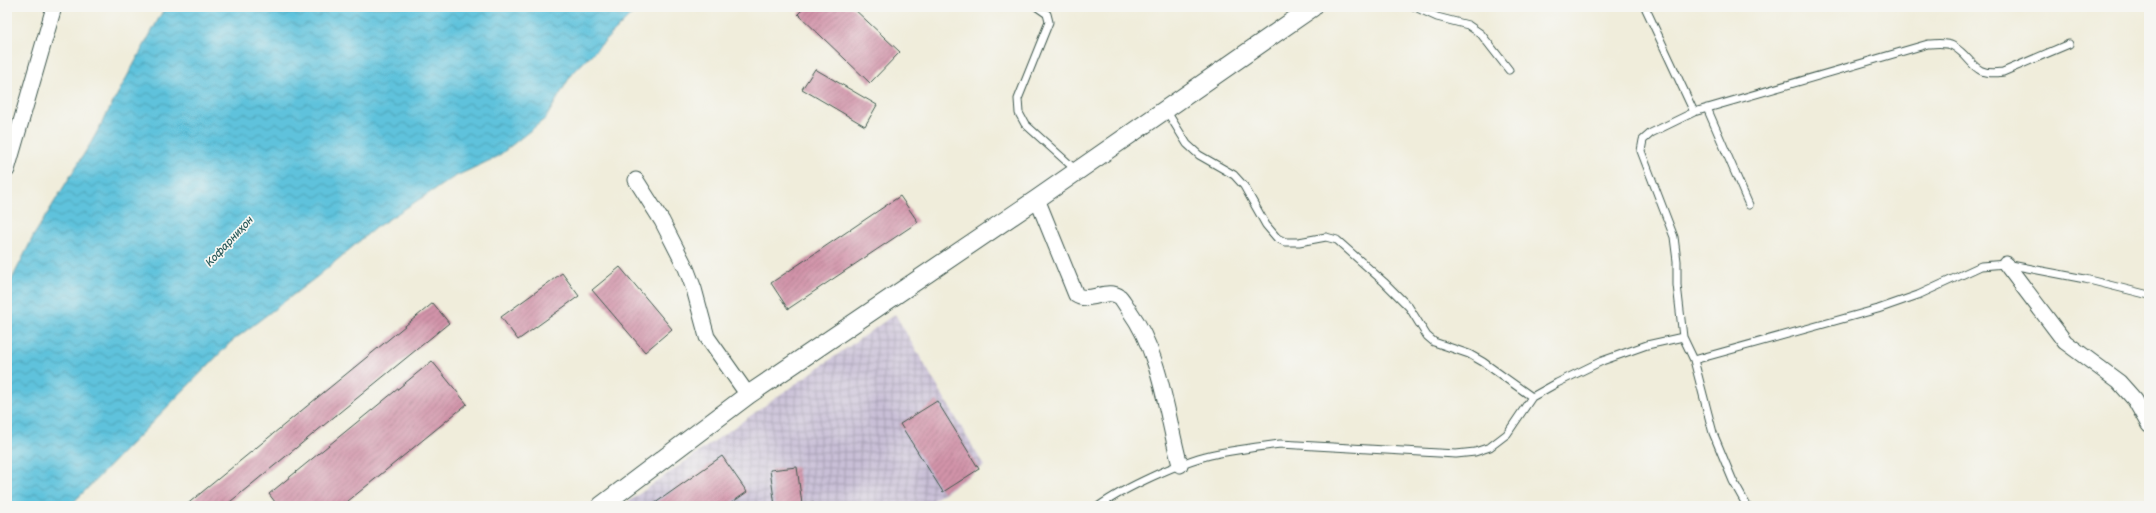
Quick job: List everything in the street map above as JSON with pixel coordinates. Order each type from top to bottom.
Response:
[{"type":"street","points":[[7,170],[54,7]]},
{"type":"street","points":[[601,506],[748,395],[1037,199],[1314,7]]},
{"type":"street","points":[[636,180],[662,221],[686,268],[694,288],[707,337],[748,395]]},
{"type":"street","points":[[1037,199],[1076,296],[1084,298],[1114,294],[1120,298],[1134,317],[1149,348],[1160,378],[1180,465]]},
{"type":"street","points":[[2006,264],[2065,342],[2119,382],[2135,400],[2149,425]]},
{"type":"lane","points":[[1037,7],[1047,14],[1049,22],[1018,99],[1019,113],[1025,124],[1077,171]]},
{"type":"lane","points":[[1415,7],[1436,17],[1468,25],[1481,34],[1509,70]]},
{"type":"lane","points":[[1645,7],[1694,112]]},
{"type":"lane","points":[[1747,506],[1733,481],[1713,433],[1694,360],[1683,337],[1677,285],[1677,262],[1674,237],[1641,151],[1643,140],[1652,133],[1694,112],[1928,44],[1942,43],[1953,46],[1980,72],[1991,74],[2003,72],[2069,44]]},
{"type":"lane","points":[[1707,108],[1749,205]]},
{"type":"lane","points":[[1166,110],[1187,144],[1199,155],[1234,175],[1244,186],[1266,225],[1277,238],[1285,242],[1299,242],[1326,237],[1337,240],[1384,282],[1409,307],[1427,336],[1434,342],[1469,354],[1483,362],[1532,397]]},
{"type":"lane","points":[[1694,360],[1878,309],[1918,295],[1982,266],[2006,264],[2149,295]]},
{"type":"lane","points":[[1099,506],[1112,497],[1180,465],[1209,455],[1280,444],[1456,454],[1475,452],[1490,447],[1507,434],[1532,397],[1602,361],[1647,345],[1683,337]]},
{"type":"shaded area","points":[[895,314],[984,466],[924,506],[622,506]]},
{"type":"water","name":"Кофарниҳон","points":[[165,7],[639,7],[571,75],[546,118],[497,157],[454,177],[375,228],[318,276],[231,342],[70,506],[7,506],[7,289],[34,235],[92,141]]},
{"type":"building","points":[[805,7],[852,7],[900,52],[870,83],[798,14]]},
{"type":"building","points":[[815,69],[877,105],[865,126],[802,89]]},
{"type":"building","points":[[900,196],[918,222],[788,309],[771,283]]},
{"type":"building","points":[[620,267],[672,329],[645,352],[592,290]]},
{"type":"building","points":[[562,273],[579,296],[518,340],[501,317]]},
{"type":"building","points":[[433,303],[449,323],[225,506],[185,506]]},
{"type":"building","points":[[432,361],[467,404],[342,506],[278,506],[269,494]]},
{"type":"building","points":[[937,401],[979,469],[943,492],[900,424]]},
{"type":"building","points":[[722,456],[747,492],[727,506],[651,506]]},
{"type":"building","points":[[797,467],[802,504],[813,502],[813,506],[775,506],[770,470]]}]
